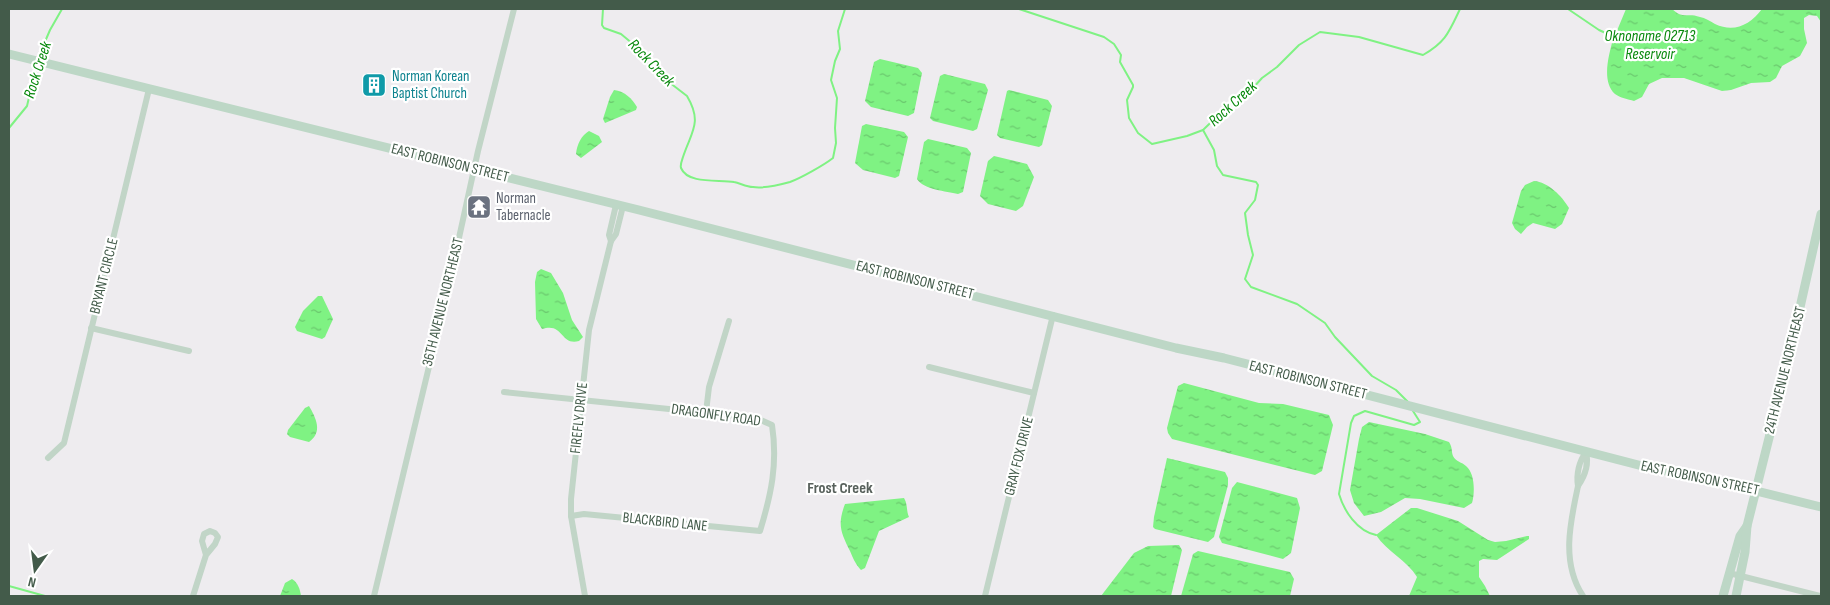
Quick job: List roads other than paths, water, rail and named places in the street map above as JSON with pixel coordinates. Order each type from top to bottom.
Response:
[{"type":"street","name":"36TH AVENUE NORTHEAST","points":[[374,596],[474,170],[514,9]]},
{"type":"street","name":"EAST ROBINSON STREET","points":[[9,54],[619,205],[1586,452],[1650,468],[1756,490],[1821,507]]},
{"type":"street","name":"BRYANT CIRCLE","points":[[48,458],[64,443],[149,89]]},
{"type":"street","name":"FIREFLY DRIVE","points":[[585,596],[571,516],[581,400],[589,330],[610,241],[616,234],[619,205]]},
{"type":"street","name":"24TH AVENUE NORTHEAST","points":[[1736,596],[1741,576],[1747,526],[1787,366],[1821,214]]},
{"type":"street","name":"GRAY FOX DRIVE","points":[[985,596],[1053,316]]},
{"type":"street","points":[[706,412],[709,387],[730,321]]},
{"type":"street","points":[[91,328],[189,351]]},
{"type":"street","points":[[929,367],[1034,393]]},
{"type":"street","name":"DRAGONFLY ROAD","points":[[504,392],[756,418],[772,425],[774,452],[773,485],[760,531]]},
{"type":"street","points":[[1583,596],[1573,576],[1570,556],[1570,520],[1578,486],[1576,480],[1580,459],[1586,452]]},
{"type":"street","name":"BLACKBIRD LANE","points":[[571,516],[584,514],[760,531]]},
{"type":"street","name":"24TH AVENUE NORTHEAST","points":[[1723,596],[1740,536],[1747,526]]},
{"type":"street","points":[[193,596],[206,556]]},
{"type":"street","points":[[1729,573],[1820,596]]},
{"type":"water","name":"Oknoname 02713 Reservoir","points":[[1626,9],[1672,9],[1683,15],[1696,16],[1729,28],[1747,23],[1762,9],[1821,9],[1821,22],[1817,16],[1809,15],[1804,18],[1807,43],[1800,56],[1782,66],[1776,78],[1770,82],[1751,83],[1722,91],[1684,78],[1662,78],[1649,84],[1642,97],[1634,101],[1615,94],[1608,82],[1607,75],[1612,36],[1616,33]]},
{"type":"water","points":[[880,59],[918,68],[922,73],[914,113],[908,116],[871,107],[865,101],[874,62]]},
{"type":"water","points":[[944,74],[985,84],[988,90],[977,129],[973,131],[933,121],[930,118],[940,76]]},
{"type":"water","points":[[614,90],[628,96],[637,107],[636,110],[605,123],[603,119]]},
{"type":"water","points":[[1007,91],[1048,100],[1052,106],[1042,145],[1039,147],[1000,138],[997,135]]},
{"type":"water","points":[[866,124],[904,132],[908,137],[899,176],[895,178],[863,170],[855,163],[862,126]]},
{"type":"water","points":[[589,131],[599,136],[602,142],[581,158],[576,154],[577,147]]},
{"type":"water","points":[[928,139],[967,148],[971,153],[963,192],[958,194],[936,190],[925,186],[917,179],[924,142]]},
{"type":"water","points":[[994,156],[1027,164],[1034,177],[1023,206],[1016,211],[988,204],[980,196],[988,161]]},
{"type":"water","points":[[1534,181],[1554,190],[1569,208],[1562,224],[1555,229],[1533,223],[1521,234],[1512,223],[1521,191],[1525,185]]},
{"type":"water","points":[[541,269],[551,273],[563,293],[572,320],[583,337],[579,341],[573,342],[568,340],[554,329],[542,329],[536,319],[535,282],[537,272]]},
{"type":"water","points":[[318,296],[322,296],[333,319],[325,337],[322,339],[297,331],[295,327],[303,311]]},
{"type":"water","points":[[1184,383],[1259,403],[1283,404],[1329,415],[1333,425],[1322,471],[1315,475],[1172,439],[1167,428],[1178,386]]},
{"type":"water","points":[[309,406],[317,425],[316,434],[309,442],[290,437],[287,434],[288,430],[305,408]]},
{"type":"water","points":[[1369,422],[1425,434],[1449,442],[1454,458],[1469,469],[1473,478],[1474,494],[1472,503],[1464,508],[1420,499],[1405,498],[1381,512],[1364,516],[1354,503],[1350,490],[1362,427]]},
{"type":"water","points":[[1167,458],[1225,472],[1228,478],[1228,485],[1214,537],[1208,542],[1153,527]]},
{"type":"water","points":[[1237,482],[1297,498],[1300,508],[1291,553],[1283,559],[1222,543],[1219,537],[1232,488]]},
{"type":"water","points":[[904,498],[909,517],[879,531],[865,568],[861,570],[854,560],[842,534],[841,518],[845,504]]},
{"type":"water","points":[[1411,508],[1417,508],[1458,521],[1488,540],[1495,542],[1527,536],[1529,536],[1529,539],[1497,560],[1483,559],[1479,561],[1479,577],[1490,596],[1409,596],[1417,577],[1376,535]]},
{"type":"water","points":[[1179,545],[1182,550],[1171,596],[1101,596],[1134,553],[1148,546]]},
{"type":"water","points":[[1198,551],[1290,572],[1294,579],[1290,596],[1181,596],[1193,554]]},
{"type":"water","points":[[292,579],[296,582],[301,596],[280,596],[285,583]]},
{"type":"waterway","name":"Rock Creek","points":[[38,58],[50,30],[62,9]]},
{"type":"waterway","name":"Rock Creek","points":[[603,9],[602,25],[604,28],[621,34],[633,44],[652,69],[687,96],[692,105],[695,121],[694,127],[681,165],[685,173],[697,179],[728,181],[750,187],[790,182],[833,158],[836,143],[837,98],[831,80],[840,49],[838,31],[845,9]]},
{"type":"waterway","name":"Rock Creek","points":[[1019,9],[1104,37],[1114,44],[1121,55],[1120,62],[1133,85],[1127,100],[1129,118],[1138,133],[1152,144],[1187,136],[1203,130],[1231,103],[1252,89],[1262,78],[1277,67],[1299,45],[1320,32],[1359,37],[1423,55],[1442,41],[1460,9]]},
{"type":"waterway","name":"Rock Creek","points":[[1568,9],[1599,30],[1612,36]]},
{"type":"waterway","name":"Rock Creek","points":[[9,128],[27,106],[37,63]]},
{"type":"waterway","points":[[1203,130],[1214,150],[1217,166],[1223,175],[1256,182],[1258,185],[1255,200],[1245,213],[1253,255],[1245,279],[1251,287],[1297,304],[1325,323],[1335,337],[1372,376],[1396,390],[1409,403]]},
{"type":"waterway","points":[[1376,535],[1357,525],[1344,507],[1339,494],[1351,423],[1354,416],[1365,411],[1414,425],[1420,422],[1413,411]]},
{"type":"waterway","points":[[9,586],[45,596]]},
{"type":"place","name":"Norman Korean Baptist Church","points":[[374,85]]},
{"type":"place","name":"Norman Tabernacle","points":[[479,207]]},
{"type":"district","name":"Frost Creek","points":[[840,488]]}]
